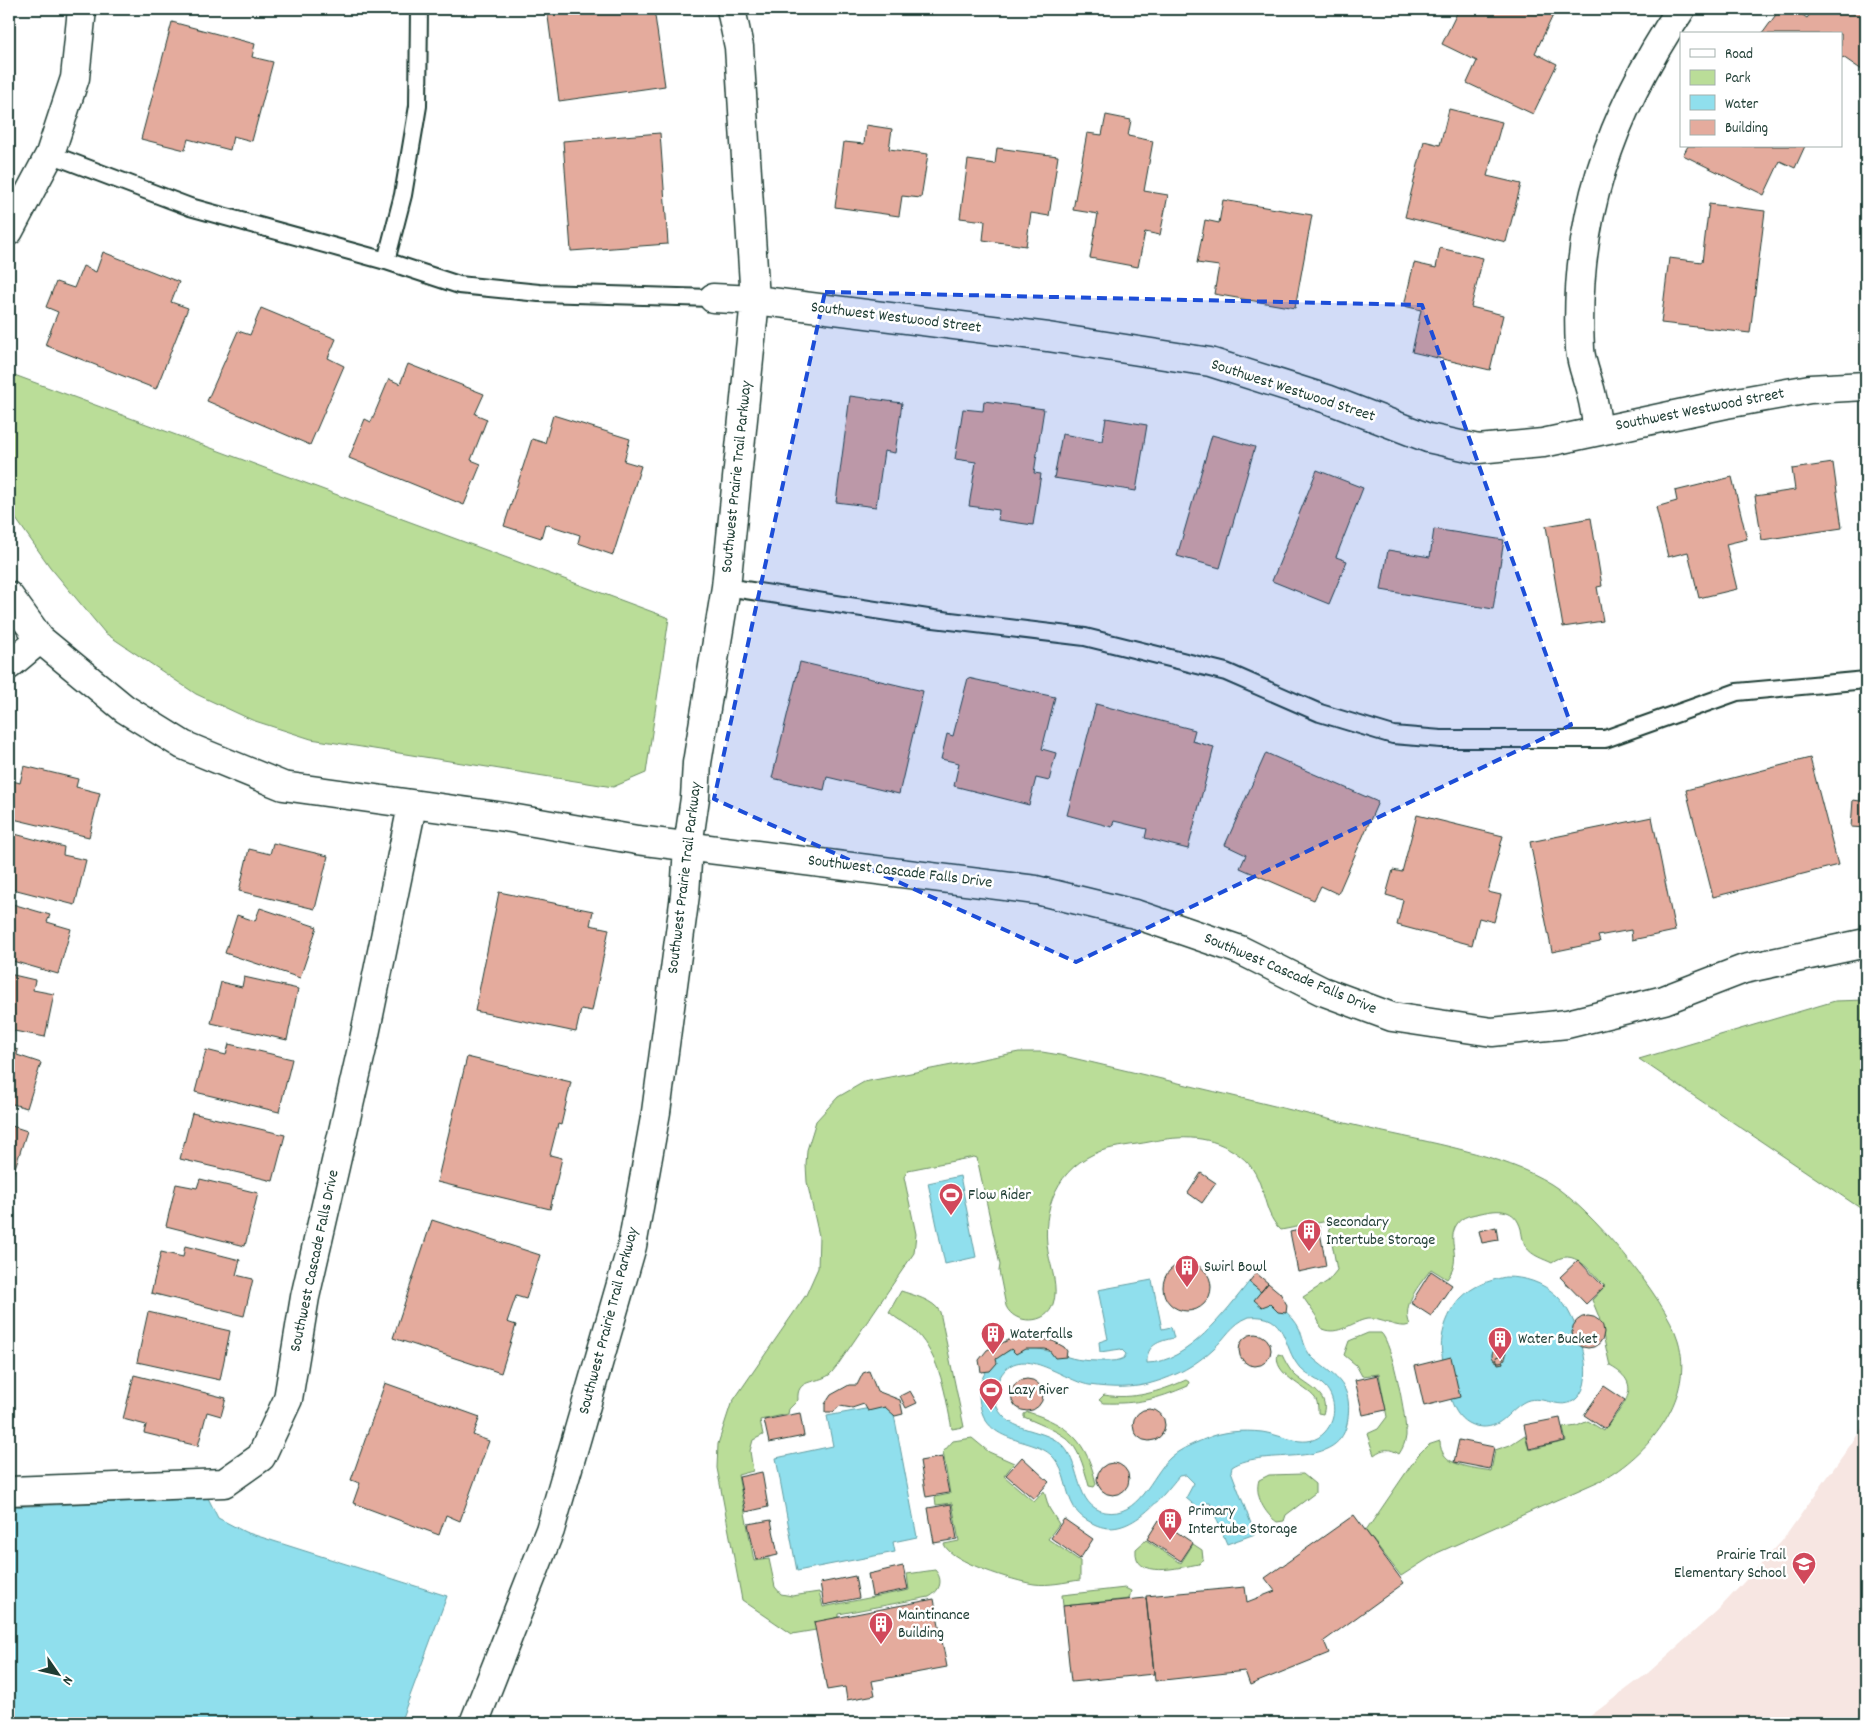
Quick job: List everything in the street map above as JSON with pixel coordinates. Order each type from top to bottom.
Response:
[{"type":"street","points":[[9,231],[50,154],[75,78],[82,9]]},
{"type":"street","name":"Southwest Prairie Trail Parkway","points":[[474,1723],[550,1530],[632,1246],[656,1112],[685,895],[688,846],[698,762],[726,587],[755,300],[739,47],[731,9]]},
{"type":"street","points":[[1598,431],[1592,397],[1580,351],[1580,268],[1590,206],[1608,144],[1634,88],[1680,9]]},
{"type":"street","name":"Southwest Westwood Street","points":[[713,298],[755,300],[1048,338],[1210,362],[1327,399],[1428,438],[1478,449],[1543,443],[1726,404],[1810,389],[1866,386]]},
{"type":"street","name":"Southwest Cascade Falls Drive","points":[[9,596],[40,640],[125,709],[183,745],[284,786],[505,818],[637,840],[1036,890],[1135,914],[1240,950],[1322,991],[1392,1017],[1492,1032],[1586,1021],[1664,1000],[1744,969],[1866,943]]},
{"type":"street","points":[[9,665],[40,640]]},
{"type":"street","name":"Southwest Cascade Falls Drive","points":[[9,1491],[224,1483],[261,1457],[288,1399],[305,1297],[363,1044],[412,806]]},
{"type":"lane","points":[[386,262],[403,195],[418,106],[419,9]]},
{"type":"lane","points":[[50,154],[190,207],[386,262],[459,285],[539,293],[713,298]]},
{"type":"lane","points":[[726,587],[934,619],[1085,637],[1226,672],[1320,713],[1393,735],[1441,739],[1605,739],[1737,692],[1866,680]]},
{"type":"highlighted area","points":[[825,292],[1422,305],[1571,725],[1076,962],[714,799]]},
{"type":"shaded area","name":"Prairie Trail Elementary School","points":[[1866,1423],[1866,1723],[1581,1723],[1648,1673],[1718,1610],[1782,1541]]},
{"type":"green space","points":[[9,373],[669,618],[646,773],[613,787],[311,739],[252,720],[196,694],[105,633],[50,567],[9,509]]},
{"type":"green space","points":[[1866,1000],[1866,1212],[1639,1059],[1835,1001]]},
{"type":"green space","points":[[1019,1052],[1042,1052],[1060,1055],[1464,1150],[1510,1165],[1551,1184],[1585,1212],[1605,1232],[1643,1278],[1671,1322],[1678,1340],[1682,1361],[1675,1401],[1666,1420],[1639,1452],[1606,1478],[1437,1553],[1401,1576],[1366,1531],[1418,1455],[1428,1445],[1440,1441],[1441,1450],[1451,1461],[1466,1467],[1491,1471],[1495,1450],[1510,1445],[1525,1435],[1529,1450],[1566,1441],[1563,1428],[1577,1426],[1588,1421],[1604,1431],[1623,1405],[1629,1389],[1627,1381],[1610,1366],[1599,1317],[1592,1300],[1605,1286],[1581,1262],[1567,1257],[1560,1258],[1552,1263],[1531,1253],[1525,1245],[1521,1229],[1515,1217],[1506,1212],[1494,1211],[1471,1215],[1459,1221],[1454,1231],[1454,1264],[1447,1279],[1431,1269],[1413,1296],[1408,1310],[1410,1325],[1400,1326],[1367,1319],[1339,1330],[1328,1331],[1322,1329],[1303,1297],[1328,1281],[1337,1270],[1328,1221],[1281,1230],[1269,1213],[1255,1173],[1239,1155],[1229,1148],[1207,1140],[1173,1138],[1101,1151],[1073,1167],[1063,1179],[1055,1191],[1047,1220],[1046,1236],[1055,1285],[1055,1298],[1050,1311],[1038,1319],[1030,1320],[1016,1317],[1006,1306],[999,1271],[1000,1265],[977,1158],[908,1170],[904,1177],[916,1234],[914,1253],[831,1373],[800,1388],[798,1400],[789,1409],[788,1414],[760,1420],[763,1435],[753,1440],[750,1451],[753,1471],[738,1475],[754,1561],[769,1559],[775,1587],[781,1594],[792,1596],[819,1592],[823,1607],[909,1590],[907,1574],[935,1570],[938,1574],[940,1585],[936,1592],[929,1597],[839,1614],[839,1617],[816,1630],[792,1634],[742,1600],[717,1468],[718,1444],[731,1404],[806,1295],[818,1268],[819,1236],[807,1182],[806,1165],[807,1150],[816,1121],[838,1097],[864,1082]]},
{"type":"green space","points":[[901,1291],[928,1301],[940,1312],[964,1427],[952,1429],[937,1365],[924,1342],[913,1329],[889,1312]]},
{"type":"green space","points":[[1368,1333],[1381,1333],[1390,1351],[1394,1365],[1406,1427],[1405,1441],[1399,1454],[1386,1450],[1374,1455],[1367,1434],[1378,1429],[1387,1417],[1379,1374],[1362,1376],[1356,1365],[1344,1355],[1349,1341]]},
{"type":"green space","points":[[1278,1354],[1282,1355],[1297,1377],[1320,1395],[1324,1406],[1323,1414],[1318,1413],[1317,1403],[1311,1393],[1291,1379],[1280,1368],[1277,1361]]},
{"type":"green space","points":[[1186,1380],[1189,1382],[1188,1386],[1166,1395],[1146,1400],[1103,1403],[1099,1400],[1104,1395],[1136,1396],[1146,1394]]},
{"type":"green space","points":[[1028,1412],[1055,1423],[1074,1437],[1087,1456],[1096,1484],[1094,1487],[1089,1486],[1075,1447],[1061,1434],[1024,1417],[1024,1414]]},
{"type":"green space","points":[[972,1438],[989,1452],[1014,1463],[1004,1476],[1034,1502],[1044,1491],[1049,1508],[1059,1524],[1048,1539],[1080,1561],[1080,1580],[1057,1584],[1034,1584],[984,1570],[949,1551],[944,1544],[959,1541],[952,1503],[936,1505],[935,1497],[950,1494],[943,1452],[953,1441]]},
{"type":"green space","points":[[1303,1474],[1315,1484],[1315,1493],[1286,1515],[1284,1521],[1277,1522],[1268,1514],[1259,1498],[1259,1480],[1269,1475]]},
{"type":"green space","points":[[1146,1540],[1181,1563],[1193,1544],[1202,1550],[1203,1559],[1199,1564],[1170,1569],[1150,1569],[1142,1565],[1137,1559],[1136,1549]]},
{"type":"green space","points":[[1125,1588],[1131,1591],[1129,1599],[1063,1606],[1062,1595]]},
{"type":"water","name":"Flow Rider","points":[[960,1176],[976,1257],[945,1264],[928,1183]]},
{"type":"water","points":[[1505,1277],[1526,1279],[1545,1287],[1557,1296],[1571,1317],[1577,1331],[1585,1363],[1585,1377],[1583,1390],[1570,1403],[1558,1404],[1532,1399],[1520,1404],[1501,1421],[1482,1427],[1465,1421],[1454,1407],[1448,1390],[1441,1347],[1442,1338],[1448,1316],[1461,1298],[1482,1284]]},
{"type":"water","name":"Lazy River","points":[[1152,1280],[1162,1329],[1171,1327],[1174,1338],[1154,1345],[1147,1357],[1147,1363],[1162,1361],[1191,1345],[1229,1307],[1249,1282],[1261,1292],[1256,1298],[1276,1305],[1292,1318],[1300,1330],[1309,1354],[1341,1383],[1348,1398],[1348,1418],[1343,1435],[1332,1446],[1317,1452],[1300,1455],[1246,1461],[1232,1467],[1231,1471],[1255,1534],[1227,1544],[1210,1503],[1205,1503],[1199,1509],[1186,1498],[1194,1483],[1186,1475],[1179,1476],[1153,1506],[1131,1522],[1119,1527],[1107,1528],[1094,1524],[1082,1517],[1076,1510],[1071,1501],[1061,1469],[1054,1458],[1034,1446],[1009,1438],[988,1424],[982,1412],[979,1394],[980,1384],[990,1365],[1006,1352],[1023,1347],[1041,1349],[1082,1360],[1113,1361],[1124,1358],[1126,1354],[1121,1349],[1100,1352],[1099,1342],[1108,1339],[1098,1290]],"holes":[[[1249,1317],[1262,1317],[1271,1320],[1278,1326],[1300,1368],[1322,1384],[1330,1394],[1334,1407],[1332,1420],[1325,1432],[1318,1438],[1303,1441],[1255,1431],[1240,1431],[1212,1436],[1187,1447],[1170,1458],[1143,1494],[1127,1509],[1117,1512],[1105,1512],[1095,1508],[1083,1494],[1073,1464],[1064,1447],[1048,1436],[1010,1422],[997,1407],[995,1392],[1000,1377],[1009,1367],[1019,1362],[1043,1366],[1089,1385],[1139,1386],[1163,1380],[1178,1373],[1200,1360],[1218,1345],[1238,1323]]]},
{"type":"water","points":[[892,1404],[917,1537],[893,1542],[895,1552],[797,1571],[776,1458],[833,1446],[827,1416]]},
{"type":"water","points":[[208,1498],[218,1518],[245,1532],[447,1596],[400,1723],[9,1723],[9,1507]]},
{"type":"building","points":[[547,9],[654,9],[665,86],[559,101]]},
{"type":"building","points":[[1459,9],[1556,9],[1535,53],[1557,64],[1533,114],[1467,83],[1477,61],[1442,44]]},
{"type":"building","points":[[1780,9],[1794,9],[1807,18],[1814,9],[1866,9],[1866,63],[1862,70],[1842,58],[1842,32],[1763,32]]},
{"type":"building","points":[[172,22],[255,44],[252,57],[273,62],[252,141],[233,136],[230,150],[188,139],[185,150],[141,139]]},
{"type":"building","points":[[1449,109],[1502,122],[1487,176],[1521,184],[1506,242],[1405,217],[1424,141],[1440,145]]},
{"type":"building","points":[[1106,115],[1131,120],[1128,136],[1153,141],[1144,191],[1168,195],[1160,235],[1145,232],[1138,267],[1090,258],[1098,214],[1073,210],[1087,133],[1102,135]]},
{"type":"building","points":[[866,125],[892,129],[889,149],[928,154],[921,198],[902,196],[899,216],[835,207],[844,142],[864,144]]},
{"type":"building","points":[[660,133],[668,244],[571,251],[563,141]]},
{"type":"building","points":[[997,148],[1058,156],[1049,216],[1031,213],[1026,246],[983,240],[985,221],[960,218],[968,160],[995,164]]},
{"type":"building","points":[[1687,148],[1804,148],[1795,168],[1780,161],[1764,195],[1683,155]]},
{"type":"building","points":[[1223,200],[1312,215],[1295,308],[1214,294],[1219,266],[1197,263],[1205,220],[1219,223]]},
{"type":"building","points":[[1709,204],[1765,211],[1750,333],[1661,323],[1669,258],[1702,262]]},
{"type":"building","points":[[1440,248],[1483,258],[1471,307],[1503,315],[1490,370],[1412,352],[1421,310],[1404,306],[1414,263],[1436,268]]},
{"type":"building","points":[[103,252],[179,282],[171,302],[188,308],[156,389],[45,345],[58,312],[46,307],[56,282],[74,288],[83,266],[96,272]]},
{"type":"building","points":[[261,308],[336,339],[328,358],[344,366],[310,445],[207,401],[238,331],[250,335]]},
{"type":"building","points":[[408,364],[484,394],[475,414],[487,419],[471,460],[481,464],[464,505],[349,458],[365,419],[371,422],[389,379],[400,384]]},
{"type":"building","points":[[850,396],[902,403],[895,453],[884,451],[876,507],[836,502]]},
{"type":"building","points":[[984,401],[1044,409],[1034,473],[1041,474],[1033,525],[998,520],[999,510],[969,506],[976,462],[955,459],[963,409],[983,411]]},
{"type":"building","points":[[553,415],[630,439],[624,461],[641,466],[613,555],[578,543],[580,535],[545,524],[541,538],[504,526],[532,439],[545,443]]},
{"type":"building","points":[[1106,418],[1147,425],[1136,491],[1054,478],[1062,434],[1102,441]]},
{"type":"building","points":[[1212,435],[1255,447],[1220,568],[1177,556]]},
{"type":"building","points":[[1833,463],[1842,528],[1762,540],[1755,496],[1795,490],[1792,469]]},
{"type":"building","points":[[1317,470],[1363,488],[1336,557],[1347,561],[1329,604],[1272,581]]},
{"type":"building","points":[[1732,477],[1747,539],[1726,544],[1737,589],[1699,598],[1688,552],[1668,557],[1656,507],[1677,501],[1675,491]]},
{"type":"building","points":[[1591,518],[1602,586],[1597,587],[1603,621],[1563,627],[1546,526]]},
{"type":"building","points":[[1434,529],[1504,540],[1493,609],[1381,590],[1388,550],[1430,557]]},
{"type":"building","points":[[800,662],[923,691],[899,794],[827,777],[824,790],[772,778]]},
{"type":"building","points":[[968,678],[1055,697],[1042,749],[1056,753],[1049,781],[1036,778],[1029,805],[954,786],[959,763],[941,759],[947,734],[953,736]]},
{"type":"building","points":[[1096,704],[1195,730],[1192,741],[1214,747],[1188,849],[1145,838],[1147,829],[1114,821],[1112,827],[1067,815]]},
{"type":"building","points":[[1865,742],[1866,828],[1851,827],[1853,800],[1860,801]]},
{"type":"building","points":[[1266,753],[1378,802],[1338,894],[1321,886],[1314,900],[1240,868],[1246,855],[1225,845]]},
{"type":"building","points":[[1810,758],[1838,865],[1713,897],[1686,790]]},
{"type":"building","points":[[24,766],[78,779],[76,787],[100,793],[89,837],[9,818],[9,780],[20,783]]},
{"type":"building","points":[[1417,815],[1503,836],[1488,892],[1501,895],[1494,922],[1479,918],[1472,945],[1397,925],[1403,900],[1386,895],[1393,870],[1402,872]]},
{"type":"building","points":[[1652,817],[1675,931],[1632,940],[1631,930],[1598,936],[1600,942],[1552,952],[1530,842]]},
{"type":"building","points":[[11,833],[64,847],[63,855],[86,860],[75,905],[9,888],[9,843]]},
{"type":"building","points":[[273,843],[328,856],[315,909],[239,891],[249,849],[270,854]]},
{"type":"building","points":[[499,892],[593,911],[590,925],[609,929],[592,1011],[581,1009],[576,1032],[475,1011]]},
{"type":"building","points":[[9,903],[50,915],[47,922],[71,929],[58,974],[9,960]]},
{"type":"building","points":[[260,908],[317,927],[300,978],[225,953],[237,915],[255,921]]},
{"type":"building","points":[[9,974],[35,980],[33,990],[54,994],[45,1037],[9,1030]]},
{"type":"building","points":[[244,977],[298,989],[287,1040],[211,1023],[221,982],[242,987]]},
{"type":"building","points":[[229,1044],[292,1059],[279,1112],[195,1092],[206,1050],[226,1055]]},
{"type":"building","points":[[9,1047],[18,1050],[17,1055],[41,1063],[27,1108],[9,1103]]},
{"type":"building","points":[[467,1057],[571,1082],[561,1125],[558,1124],[550,1155],[562,1158],[550,1209],[437,1182]]},
{"type":"building","points":[[192,1113],[285,1135],[273,1181],[180,1159]]},
{"type":"building","points":[[9,1125],[27,1131],[12,1177],[9,1176]]},
{"type":"building","points":[[1201,1173],[1216,1183],[1202,1203],[1188,1193]]},
{"type":"building","points":[[200,1179],[258,1193],[245,1246],[166,1226],[176,1184],[197,1188]]},
{"type":"building","points":[[432,1220],[540,1255],[526,1299],[516,1296],[507,1322],[516,1325],[501,1373],[393,1338]]},
{"type":"building","name":"Secondary Intertube Storage","points":[[1319,1226],[1326,1266],[1298,1272],[1290,1232]]},
{"type":"building","points":[[1496,1227],[1498,1240],[1482,1243],[1479,1231]]},
{"type":"building","points":[[185,1246],[240,1260],[236,1275],[253,1279],[244,1316],[151,1293],[161,1252],[183,1257]]},
{"type":"building","points":[[1578,1260],[1604,1287],[1586,1304],[1560,1277]]},
{"type":"building","name":"Swirl Bowl","points":[[1182,1263],[1192,1263],[1204,1270],[1211,1282],[1211,1292],[1204,1304],[1192,1311],[1182,1311],[1174,1307],[1167,1300],[1163,1292],[1163,1282],[1167,1274],[1174,1267]]},
{"type":"building","points":[[1431,1271],[1452,1285],[1431,1316],[1411,1303]]},
{"type":"building","points":[[1256,1273],[1268,1283],[1261,1292],[1249,1282]]},
{"type":"building","points":[[1268,1283],[1280,1293],[1287,1305],[1286,1313],[1278,1312],[1270,1304],[1262,1307],[1254,1300]]},
{"type":"building","points":[[148,1312],[230,1331],[220,1380],[137,1362]]},
{"type":"building","points":[[1588,1316],[1594,1317],[1599,1321],[1603,1326],[1603,1338],[1599,1343],[1594,1347],[1588,1348],[1582,1347],[1577,1343],[1573,1338],[1572,1332],[1573,1326],[1577,1321],[1582,1317]]},
{"type":"building","points":[[1255,1334],[1267,1338],[1271,1350],[1267,1362],[1255,1366],[1243,1362],[1239,1350],[1243,1338]]},
{"type":"building","name":"Waterfalls","points":[[1015,1337],[1053,1341],[1064,1347],[1067,1351],[1066,1357],[1055,1358],[1049,1350],[1045,1349],[1025,1349],[1016,1354],[1011,1349],[996,1359],[997,1363],[990,1371],[981,1372],[979,1360],[987,1350]]},
{"type":"building","points":[[1496,1348],[1502,1348],[1506,1355],[1502,1362],[1496,1362],[1492,1358],[1492,1352]]},
{"type":"building","name":"Water Bucket","points":[[1502,1355],[1504,1363],[1498,1364],[1496,1357]]},
{"type":"building","points":[[1451,1357],[1460,1397],[1424,1406],[1415,1366]]},
{"type":"building","points":[[869,1371],[877,1391],[900,1400],[903,1414],[895,1416],[885,1407],[868,1411],[864,1404],[852,1408],[840,1406],[833,1412],[825,1412],[825,1404],[831,1395],[849,1385],[857,1385],[863,1373]]},
{"type":"building","points":[[134,1375],[226,1398],[221,1416],[207,1412],[198,1446],[144,1433],[146,1425],[123,1419]]},
{"type":"building","points":[[1378,1375],[1386,1410],[1363,1415],[1355,1380]]},
{"type":"building","points":[[1027,1379],[1039,1383],[1043,1395],[1039,1407],[1027,1411],[1015,1407],[1011,1395],[1015,1383]]},
{"type":"building","points":[[385,1383],[480,1417],[473,1435],[489,1441],[460,1521],[446,1515],[439,1535],[353,1503],[360,1483],[351,1480]]},
{"type":"building","points":[[1604,1386],[1625,1400],[1605,1429],[1584,1415]]},
{"type":"building","points":[[910,1391],[917,1403],[906,1408],[900,1396]]},
{"type":"building","points":[[1149,1409],[1155,1410],[1160,1414],[1164,1419],[1164,1431],[1160,1436],[1155,1440],[1149,1441],[1143,1440],[1138,1436],[1134,1431],[1133,1425],[1134,1419],[1138,1414],[1143,1410]]},
{"type":"building","points":[[800,1413],[804,1436],[769,1443],[764,1420]]},
{"type":"building","points":[[1560,1418],[1565,1441],[1529,1449],[1524,1425]]},
{"type":"building","points":[[1459,1440],[1494,1447],[1490,1469],[1454,1462]]},
{"type":"building","points":[[942,1457],[949,1493],[926,1497],[920,1461]]},
{"type":"building","points":[[1022,1457],[1049,1482],[1034,1499],[1006,1475]]},
{"type":"building","points":[[1113,1463],[1125,1467],[1129,1479],[1125,1491],[1113,1495],[1101,1491],[1097,1479],[1101,1467]]},
{"type":"building","points":[[762,1472],[768,1507],[746,1512],[739,1477]]},
{"type":"building","points":[[951,1504],[957,1539],[934,1543],[928,1508]]},
{"type":"building","points":[[1354,1515],[1404,1583],[1324,1641],[1329,1653],[1250,1685],[1245,1671],[1155,1681],[1146,1596],[1245,1587],[1247,1602],[1275,1591],[1265,1578]]},
{"type":"building","points":[[1064,1519],[1093,1539],[1080,1559],[1051,1538]]},
{"type":"building","points":[[771,1520],[778,1555],[756,1560],[748,1524]]},
{"type":"building","name":"Primary Intertube Storage","points":[[1159,1520],[1193,1543],[1181,1561],[1147,1539]]},
{"type":"building","points":[[903,1566],[908,1589],[872,1596],[868,1574]]},
{"type":"building","points":[[855,1576],[859,1598],[824,1605],[820,1583]]},
{"type":"building","points":[[1146,1598],[1154,1674],[1071,1682],[1063,1606]]},
{"type":"building","name":"Maintinance Building","points":[[934,1599],[947,1667],[872,1681],[875,1695],[847,1700],[845,1687],[827,1690],[814,1622]]},
{"type":"place","name":"Flow Rider","points":[[951,1216]]},
{"type":"place","name":"Secondary Intertube Storage","points":[[1309,1252]]},
{"type":"place","name":"Swirl Bowl","points":[[1187,1288]]},
{"type":"place","name":"Waterfalls","points":[[993,1355]]},
{"type":"place","name":"Water Bucket","points":[[1500,1360]]},
{"type":"place","name":"Lazy River","points":[[991,1411]]},
{"type":"place","name":"Primary Intertube Storage","points":[[1170,1541]]},
{"type":"place","name":"Prairie Trail Elementary School","points":[[1804,1585]]},
{"type":"place","name":"Maintinance Building","points":[[881,1645]]}]
